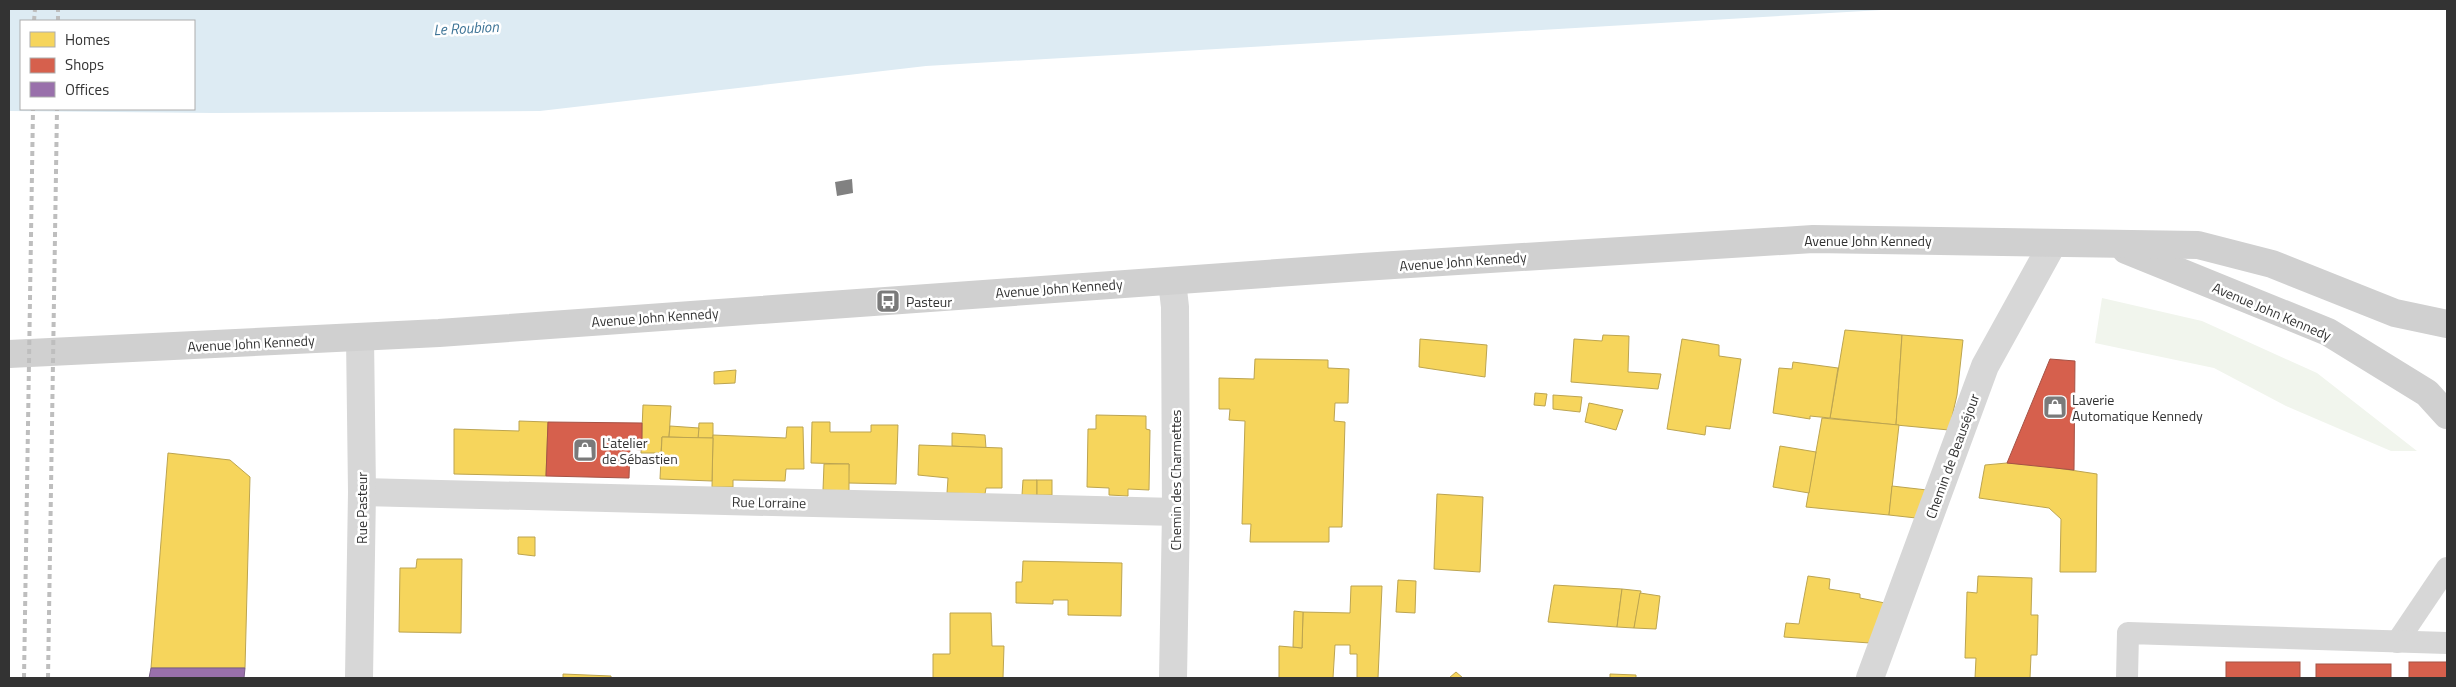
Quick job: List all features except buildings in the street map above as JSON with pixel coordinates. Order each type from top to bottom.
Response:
[{"type":"main road","name":"Avenue John Kennedy","points":[[9,354],[360,337],[1814,239],[2198,245],[2272,264],[2396,313],[2447,324]]},
{"type":"main road","name":"Avenue John Kennedy","points":[[2110,244],[2328,332],[2426,393],[2447,415]]},
{"type":"street","name":"Chemin de Beauséjour","points":[[1870,678],[1985,366],[2054,243]]},
{"type":"street","name":"Chemin des Charmettes","points":[[1172,281],[1175,307],[1176,512],[1173,678]]},
{"type":"street","name":"Rue Pasteur","points":[[359,678],[362,492],[360,337]]},
{"type":"street","name":"Rue Lorraine","points":[[362,492],[1176,512]]},
{"type":"lane","points":[[2397,642],[2447,568]]},
{"type":"lane","points":[[2127,678],[2128,633],[2447,643]]},
{"type":"shaded area","points":[[2102,298],[2202,321],[2317,373],[2417,451],[2391,451],[2286,406],[2214,368],[2095,343]]},
{"type":"water","name":"Le Roubion","points":[[9,9],[1899,9],[926,66],[540,111],[214,113],[9,111]]},
{"type":"railway","points":[[34,20],[35,9]]},
{"type":"railway","points":[[58,9],[58,20]]},
{"type":"railway","points":[[24,678],[33,110]]},
{"type":"railway","points":[[48,678],[57,110]]},
{"type":"place","name":"Pasteur","points":[[888,301]]},
{"type":"place","name":"Laverie Automatique Kennedy","points":[[2055,407]]},
{"type":"place","name":"L'atelier de Sébastien","points":[[585,450]]}]
